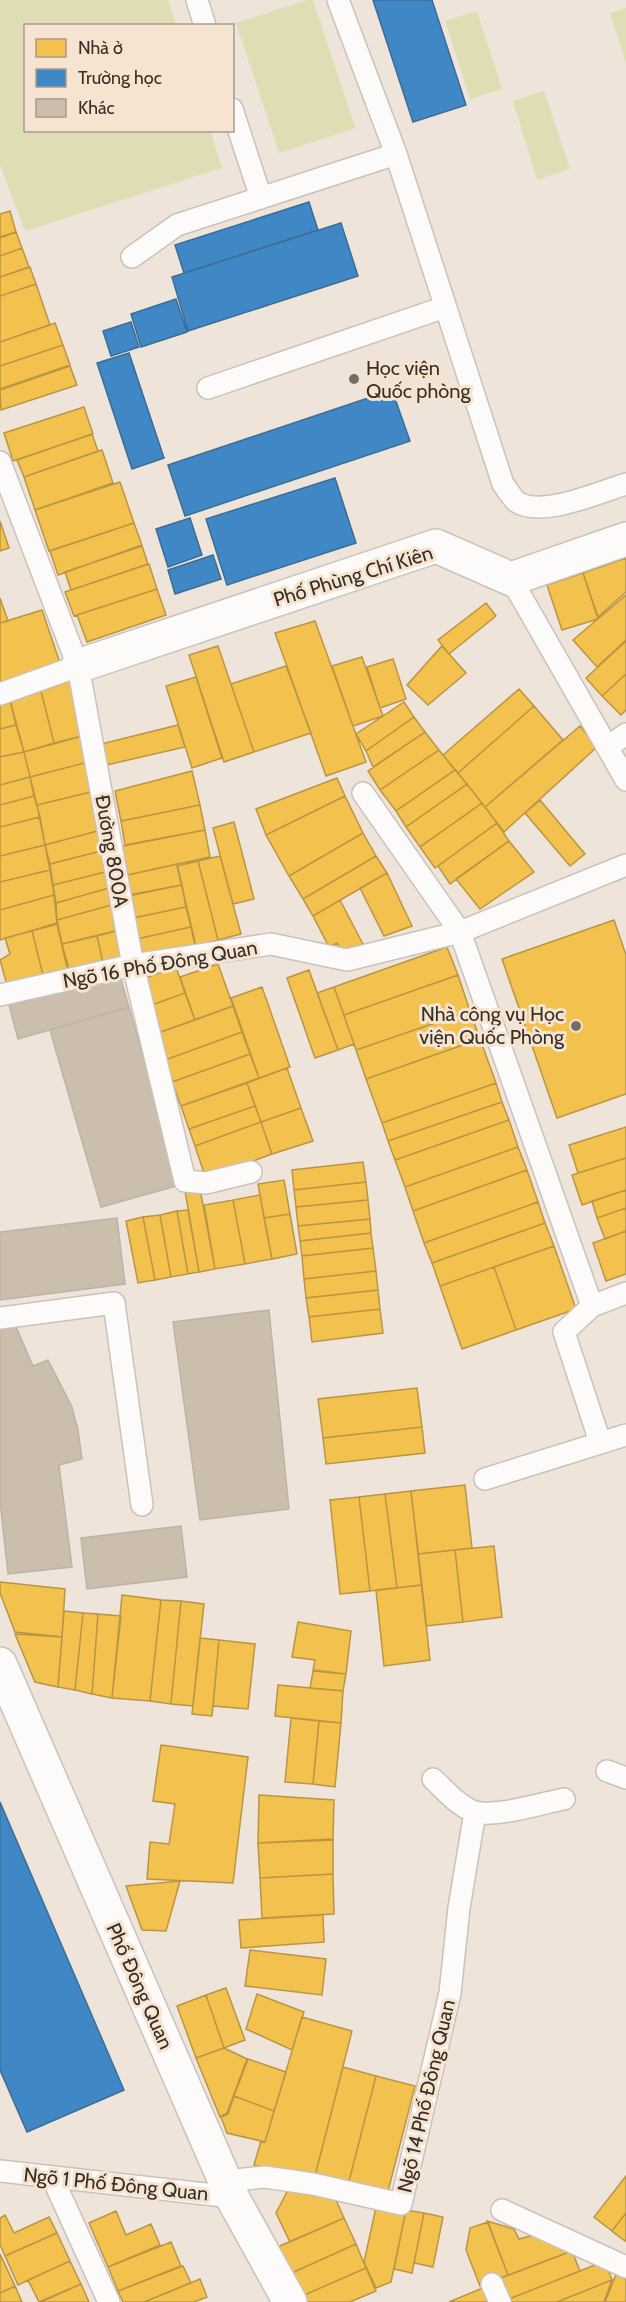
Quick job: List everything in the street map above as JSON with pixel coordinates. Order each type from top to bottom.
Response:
[{"type":"street","points":[[511,579],[626,539]]},
{"type":"street","name":"Phố Phùng Chí Kiên","points":[[78,666],[436,546],[511,579]]},
{"type":"street","name":"Phố Đông Quan","points":[[4,1684],[229,2189],[290,2302]]},
{"type":"lane","points":[[197,0],[204,24]]},
{"type":"lane","points":[[338,0],[396,154],[503,484],[516,502],[530,507],[545,508],[626,484]]},
{"type":"lane","points":[[234,116],[261,198]]},
{"type":"lane","points":[[132,257],[177,225],[396,154]]},
{"type":"lane","points":[[208,388],[445,307]]},
{"type":"lane","name":"Đường 800A","points":[[0,462],[78,666],[133,965],[185,1181],[206,1183],[251,1172]]},
{"type":"lane","points":[[511,579],[626,780]]},
{"type":"lane","points":[[0,694],[78,666]]},
{"type":"lane","points":[[608,747],[626,734]]},
{"type":"lane","points":[[363,793],[460,932],[592,1306]]},
{"type":"lane","name":"Ngõ 16 Phố Đông Quan","points":[[0,995],[133,965],[271,944],[347,960],[460,932],[626,865]]},
{"type":"lane","points":[[600,1442],[564,1332],[592,1306],[626,1293]]},
{"type":"lane","points":[[0,1318],[114,1303],[142,1505]]},
{"type":"lane","points":[[484,1479],[626,1436]]},
{"type":"lane","points":[[432,1779],[458,1803],[475,1812],[501,1811],[564,1799]]},
{"type":"lane","name":"Ngõ 14 Phố Đông Quan","points":[[229,2189],[265,2177],[314,2184],[401,2204],[450,1993],[459,1908],[475,1812]]},
{"type":"lane","name":"Ngõ 1 Phố Đông Quan","points":[[0,2170],[52,2177],[229,2189]]},
{"type":"lane","points":[[52,2177],[110,2302]]},
{"type":"lane","points":[[502,2210],[626,2267]]},
{"type":"green space","points":[[0,0],[168,0],[176,24],[24,24],[24,132],[210,132],[222,168],[25,231],[0,165]]},
{"type":"green space","points":[[313,0],[355,128],[279,153],[236,23]]},
{"type":"green space","points":[[626,8],[626,63],[610,13]]},
{"type":"green space","points":[[477,11],[502,89],[470,99],[445,21]]},
{"type":"green space","points":[[544,91],[570,169],[537,180],[513,101]]},
{"type":"building: Nhà ở","points":[[10,211],[16,232],[0,237],[0,214]]},
{"type":"building: Nhà ở","points":[[16,232],[22,248],[0,256],[0,238]]},
{"type":"building: Nhà ở","points":[[22,248],[29,267],[0,277],[0,256]]},
{"type":"building: Nhà ở","points":[[30,267],[36,284],[0,296],[0,277]]},
{"type":"building: Nhà ở","points":[[36,284],[50,325],[0,342],[0,296]]},
{"type":"building: Nhà ở","points":[[55,323],[63,345],[0,366],[0,342]]},
{"type":"building: Nhà ở","points":[[63,345],[70,365],[0,389],[0,366]]},
{"type":"building: Nhà ở","points":[[70,366],[77,385],[1,410],[0,390]]},
{"type":"building: Nhà ở","points":[[84,407],[93,434],[13,461],[4,433]]},
{"type":"building: Nhà ở","points":[[92,434],[98,451],[24,477],[17,460]]},
{"type":"building: Nhà ở","points":[[102,450],[113,483],[35,510],[24,477]]},
{"type":"building: Nhà ở","points":[[120,482],[134,523],[49,551],[35,510]]},
{"type":"building: Nhà ở","points":[[0,521],[9,548],[0,551]]},
{"type":"building: Nhà ở","points":[[134,523],[142,545],[58,575],[50,551]]},
{"type":"building: Nhà ở","points":[[142,546],[148,564],[71,590],[65,572]]},
{"type":"building: Nhà ở","points":[[626,558],[626,592],[598,617],[583,573]]},
{"type":"building: Nhà ở","points":[[149,564],[157,589],[74,616],[65,592]]},
{"type":"building: Nhà ở","points":[[583,573],[598,619],[562,630],[547,585]]},
{"type":"building: Nhà ở","points":[[157,589],[166,615],[87,642],[77,615]]},
{"type":"building: Nhà ở","points":[[626,595],[626,640],[597,667],[573,640]]},
{"type":"building: Nhà ở","points":[[0,598],[8,621],[0,623]]},
{"type":"building: Nhà ở","points":[[486,603],[496,616],[449,654],[438,640]]},
{"type":"building: Nhà ở","points":[[42,610],[60,663],[0,683],[0,623]]},
{"type":"building: Nhà ở","points":[[315,621],[366,762],[326,776],[275,633]]},
{"type":"building: Nhà ở","points":[[626,641],[626,674],[602,696],[586,678]]},
{"type":"building: Nhà ở","points":[[218,646],[254,752],[224,762],[189,655]]},
{"type":"building: Nhà ở","points":[[442,646],[466,673],[428,705],[407,685]]},
{"type":"building: Nhà ở","points":[[362,657],[383,716],[353,726],[332,666]]},
{"type":"building: Nhà ở","points":[[393,659],[406,699],[380,708],[367,667]]},
{"type":"building: Nhà ở","points":[[286,666],[311,733],[254,752],[231,684]]},
{"type":"building: Nhà ở","points":[[626,674],[626,710],[621,715],[602,696]]},
{"type":"building: Nhà ở","points":[[196,677],[222,758],[192,768],[166,686]]},
{"type":"building: Nhà ở","points":[[72,680],[86,735],[54,743],[41,691]]},
{"type":"building: Nhà ở","points":[[519,689],[534,706],[458,773],[443,755]]},
{"type":"building: Nhà ở","points":[[41,691],[54,743],[24,752],[10,700]]},
{"type":"building: Nhà ở","points":[[10,700],[16,725],[0,729],[0,703]]},
{"type":"building: Nhà ở","points":[[404,702],[414,717],[366,751],[356,734]]},
{"type":"building: Nhà ở","points":[[534,706],[563,740],[485,807],[458,773]]},
{"type":"building: Nhà ở","points":[[414,717],[425,732],[373,767],[366,751]]},
{"type":"building: Nhà ở","points":[[16,725],[24,752],[0,757],[0,729]]},
{"type":"building: Nhà ở","points":[[178,725],[185,747],[102,766],[97,745]]},
{"type":"building: Nhà ở","points":[[580,726],[597,747],[504,832],[485,807]]},
{"type":"building: Nhà ở","points":[[425,732],[439,750],[380,790],[368,771]]},
{"type":"building: Nhà ở","points":[[86,735],[92,761],[30,777],[24,752]]},
{"type":"building: Nhà ở","points":[[439,750],[455,770],[396,811],[380,790]]},
{"type":"building: Nhà ở","points":[[24,752],[30,777],[0,785],[0,757]]},
{"type":"building: Nhà ở","points":[[92,761],[99,790],[37,805],[30,777]]},
{"type":"building: Nhà ở","points":[[455,770],[467,784],[406,827],[396,811]]},
{"type":"building: Nhà ở","points":[[192,771],[200,805],[121,821],[115,791]]},
{"type":"building: Nhà ở","points":[[30,777],[34,796],[0,805],[0,785]]},
{"type":"building: Nhà ở","points":[[337,778],[345,796],[266,835],[256,809]]},
{"type":"building: Nhà ở","points":[[467,784],[482,803],[420,847],[406,827]]},
{"type":"building: Nhà ở","points":[[99,790],[105,829],[45,845],[37,805]]},
{"type":"building: Nhà ở","points":[[34,796],[40,817],[0,827],[0,805]]},
{"type":"building: Nhà ở","points":[[345,796],[363,833],[289,876],[266,835]]},
{"type":"building: Nhà ở","points":[[540,800],[585,854],[570,866],[525,813]]},
{"type":"building: Nhà ở","points":[[482,803],[497,823],[435,868],[420,847]]},
{"type":"building: Nhà ở","points":[[200,805],[205,830],[125,845],[121,821]]},
{"type":"building: Nhà ở","points":[[40,817],[45,845],[0,856],[0,827]]},
{"type":"building: Nhà ở","points":[[234,822],[254,899],[233,904],[213,828]]},
{"type":"building: Nhà ở","points":[[497,823],[509,841],[450,884],[438,866]]},
{"type":"building: Nhà ở","points":[[105,829],[109,849],[50,864],[45,845]]},
{"type":"building: Nhà ở","points":[[205,830],[210,857],[123,876],[118,847]]},
{"type":"building: Nhà ở","points":[[363,833],[376,856],[303,899],[289,876]]},
{"type":"building: Nhà ở","points":[[509,841],[534,872],[480,909],[456,879]]},
{"type":"building: Nhà ở","points":[[45,845],[50,870],[0,882],[0,856]]},
{"type":"building: Nhà ở","points":[[109,849],[113,870],[53,885],[50,864]]},
{"type":"building: Nhà ở","points":[[220,856],[241,934],[218,940],[198,861]]},
{"type":"building: Nhà ở","points":[[376,856],[387,873],[313,916],[303,899]]},
{"type":"building: Nhà ở","points":[[198,861],[218,940],[196,946],[177,866]]},
{"type":"building: Nhà ở","points":[[177,864],[182,885],[128,896],[123,876]]},
{"type":"building: Nhà ở","points":[[50,870],[54,895],[0,910],[0,882]]},
{"type":"building: Nhà ở","points":[[113,870],[116,886],[56,903],[53,885]]},
{"type":"building: Nhà ở","points":[[387,873],[412,926],[384,936],[360,888]]},
{"type":"building: Nhà ở","points":[[182,885],[186,907],[128,919],[123,896]]},
{"type":"building: Nhà ở","points":[[116,886],[119,903],[57,920],[56,903]]},
{"type":"building: Nhà ở","points":[[54,895],[57,923],[0,940],[0,910]]},
{"type":"building: Nhà ở","points":[[340,900],[364,946],[343,954],[337,943],[329,947],[313,916]]},
{"type":"building: Nhà ở","points":[[119,903],[123,929],[62,944],[57,920]]},
{"type":"building: Nhà ở","points":[[186,907],[191,927],[132,940],[128,919]]},
{"type":"building: Nhà ở","name":"Nhà công vụ Học viện Quốc Phòng","points":[[614,920],[626,955],[626,1094],[557,1118],[502,959]]},
{"type":"building: Nhà ở","points":[[57,924],[69,976],[45,983],[32,931]]},
{"type":"building: Nhà ở","points":[[191,927],[196,950],[137,963],[132,940]]},
{"type":"building: Nhà ở","points":[[123,929],[130,960],[104,967],[97,936]]},
{"type":"building: Nhà ở","points":[[32,931],[45,983],[9,992],[0,960],[10,954],[5,938]]},
{"type":"building: Nhà ở","points":[[97,936],[104,967],[71,976],[62,944]]},
{"type":"building: Nhà ở","points":[[447,947],[458,975],[344,1015],[334,987]]},
{"type":"building: Nhà ở","points":[[218,964],[233,1006],[195,1020],[180,977]]},
{"type":"building: Nhà ở","points":[[176,967],[185,993],[146,1007],[137,981]]},
{"type":"building: Nhà ở","points":[[309,970],[338,1050],[315,1058],[287,978]]},
{"type":"building: Nhà ở","points":[[458,975],[470,1011],[356,1050],[344,1015]]},
{"type":"building: Nhà ở","points":[[262,987],[290,1067],[259,1078],[231,998]]},
{"type":"building: Nhà ở","points":[[334,987],[354,1044],[338,1050],[317,993]]},
{"type":"building: Nhà ở","points":[[185,993],[195,1020],[155,1034],[146,1007]]},
{"type":"building: Nhà ở","points":[[233,1006],[242,1032],[165,1060],[155,1034]]},
{"type":"building: Nhà ở","points":[[470,1011],[480,1039],[366,1079],[356,1050]]},
{"type":"building: Nhà ở","points":[[242,1032],[250,1054],[172,1082],[165,1060]]},
{"type":"building: Nhà ở","points":[[480,1039],[496,1083],[382,1123],[366,1079]]},
{"type":"building: Nhà ở","points":[[250,1054],[259,1078],[181,1106],[172,1082]]},
{"type":"building: Nhà ở","points":[[287,1068],[301,1108],[261,1122],[247,1083]]},
{"type":"building: Nhà ở","points":[[247,1083],[255,1106],[189,1129],[181,1106]]},
{"type":"building: Nhà ở","points":[[496,1083],[502,1102],[388,1141],[382,1123]]},
{"type":"building: Nhà ở","points":[[502,1102],[509,1120],[395,1160],[388,1141]]},
{"type":"building: Nhà ở","points":[[255,1106],[261,1122],[195,1146],[189,1129]]},
{"type":"building: Nhà ở","points":[[301,1108],[313,1141],[272,1154],[261,1122]]},
{"type":"building: Nhà ở","points":[[509,1120],[518,1147],[405,1187],[395,1160]]},
{"type":"building: Nhà ở","points":[[261,1122],[272,1154],[206,1179],[195,1146]]},
{"type":"building: Nhà ở","points":[[626,1127],[626,1158],[578,1173],[569,1145]]},
{"type":"building: Nhà ở","points":[[518,1147],[527,1170],[413,1211],[405,1187]]},
{"type":"building: Nhà ở","points":[[626,1158],[626,1190],[582,1205],[572,1175]]},
{"type":"building: Nhà ở","points":[[363,1162],[366,1182],[294,1190],[292,1170]]},
{"type":"building: Nhà ở","points":[[527,1170],[538,1202],[424,1243],[413,1211]]},
{"type":"building: Nhà ở","points":[[284,1180],[290,1214],[264,1218],[258,1184]]},
{"type":"building: Nhà ở","points":[[366,1182],[368,1200],[296,1207],[294,1190]]},
{"type":"building: Nhà ở","points":[[200,1189],[215,1269],[199,1272],[185,1191]]},
{"type":"building: Nhà ở","points":[[626,1190],[626,1208],[597,1218],[592,1201]]},
{"type":"building: Nhà ở","points":[[260,1195],[272,1259],[245,1264],[233,1200]]},
{"type":"building: Nhà ở","points":[[233,1200],[245,1264],[215,1269],[204,1205]]},
{"type":"building: Nhà ở","points":[[368,1200],[370,1219],[298,1226],[296,1207]]},
{"type":"building: Nhà ở","points":[[538,1202],[545,1223],[432,1263],[424,1243]]},
{"type":"building: Nhà ở","points":[[626,1208],[626,1231],[605,1239],[597,1218]]},
{"type":"building: Nhà ở","points":[[188,1210],[199,1272],[188,1274],[177,1211]]},
{"type":"building: Nhà ở","points":[[177,1211],[188,1274],[171,1277],[160,1215]]},
{"type":"building: Nhà ở","points":[[290,1214],[297,1254],[272,1259],[264,1218]]},
{"type":"building: Nhà ở","points":[[160,1215],[171,1277],[155,1280],[143,1217]]},
{"type":"building: Nhà ở","points":[[143,1217],[155,1280],[138,1283],[126,1221]]},
{"type":"building: Nhà ở","points":[[370,1219],[371,1233],[300,1241],[298,1226]]},
{"type":"building: Nhà ở","points":[[545,1223],[554,1246],[440,1286],[432,1263]]},
{"type":"building: Nhà ở","points":[[626,1231],[626,1274],[606,1281],[593,1243]]},
{"type":"building: Nhà ở","points":[[371,1233],[373,1248],[302,1256],[300,1241]]},
{"type":"building: Nhà ở","points":[[554,1246],[576,1309],[516,1330],[494,1267]]},
{"type":"building: Nhà ở","points":[[373,1248],[376,1271],[304,1279],[302,1256]]},
{"type":"building: Nhà ở","points":[[494,1267],[516,1330],[462,1349],[440,1286]]},
{"type":"building: Nhà ở","points":[[376,1271],[378,1290],[306,1298],[304,1279]]},
{"type":"building: Nhà ở","points":[[378,1290],[380,1309],[309,1317],[306,1298]]},
{"type":"building: Nhà ở","points":[[380,1309],[383,1333],[312,1342],[309,1317]]},
{"type":"building: Nhà ở","points":[[417,1388],[422,1427],[323,1438],[318,1399]]},
{"type":"building: Nhà ở","points":[[422,1427],[425,1453],[326,1464],[323,1438]]},
{"type":"building: Nhà ở","points":[[465,1485],[472,1548],[418,1554],[411,1491]]},
{"type":"building: Nhà ở","points":[[411,1491],[422,1585],[397,1588],[385,1494]]},
{"type":"building: Nhà ở","points":[[385,1494],[397,1588],[370,1591],[359,1497]]},
{"type":"building: Nhà ở","points":[[359,1497],[370,1591],[340,1594],[330,1500]]},
{"type":"building: Nhà ở","points":[[494,1546],[502,1617],[463,1622],[455,1550]]},
{"type":"building: Nhà ở","points":[[455,1550],[463,1622],[426,1626],[418,1554]]},
{"type":"building: Nhà ở","points":[[0,1582],[65,1589],[62,1637],[15,1632],[0,1593]]},
{"type":"building: Nhà ở","points":[[422,1585],[430,1660],[384,1666],[376,1590]]},
{"type":"building: Nhà ở","points":[[122,1595],[161,1600],[150,1701],[112,1698]]},
{"type":"building: Nhà ở","points":[[161,1600],[181,1601],[171,1704],[150,1701]]},
{"type":"building: Nhà ở","points":[[181,1601],[204,1604],[193,1706],[171,1704]]},
{"type":"building: Nhà ở","points":[[64,1611],[83,1613],[75,1690],[58,1687]]},
{"type":"building: Nhà ở","points":[[83,1613],[98,1614],[92,1694],[75,1690]]},
{"type":"building: Nhà ở","points":[[98,1614],[121,1616],[112,1698],[92,1694]]},
{"type":"building: Nhà ở","points":[[298,1622],[351,1631],[346,1674],[313,1670],[315,1660],[292,1657]]},
{"type":"building: Nhà ở","points":[[15,1634],[62,1637],[58,1687],[35,1682]]},
{"type":"building: Nhà ở","points":[[200,1638],[219,1640],[212,1716],[192,1714]]},
{"type":"building: Nhà ở","points":[[219,1640],[255,1644],[248,1709],[213,1706]]},
{"type":"building: Nhà ở","points":[[313,1671],[346,1674],[343,1691],[310,1688]]},
{"type":"building: Nhà ở","points":[[278,1685],[343,1691],[341,1723],[275,1716]]},
{"type":"building: Nhà ở","points":[[291,1718],[319,1721],[313,1784],[285,1782]]},
{"type":"building: Nhà ở","points":[[319,1721],[341,1723],[335,1787],[313,1784]]},
{"type":"building: Nhà ở","points":[[161,1745],[248,1757],[233,1883],[147,1879],[150,1842],[169,1844],[175,1804],[153,1801]]},
{"type":"building: Nhà ở","points":[[259,1795],[334,1800],[333,1839],[258,1843]]},
{"type":"building: Nhà ở","points":[[333,1840],[333,1874],[260,1878],[258,1843]]},
{"type":"building: Nhà ở","points":[[333,1874],[334,1914],[262,1918],[260,1878]]},
{"type":"building: Nhà ở","points":[[180,1881],[166,1931],[142,1930],[126,1886]]},
{"type":"building: Nhà ở","points":[[323,1915],[324,1942],[241,1948],[239,1920]]},
{"type":"building: Nhà ở","points":[[250,1950],[326,1959],[322,1995],[245,1986]]},
{"type":"building: Nhà ở","points":[[226,1988],[245,2040],[224,2048],[206,1995]]},
{"type":"building: Nhà ở","points":[[257,1994],[304,2012],[292,2050],[246,2029]]},
{"type":"building: Nhà ở","points":[[206,1995],[224,2048],[196,2058],[177,2006]]},
{"type":"building: Nhà ở","points":[[302,2017],[352,2031],[314,2180],[254,2165],[261,2141],[265,2142]]},
{"type":"building: Nhà ở","points":[[224,2048],[247,2059],[227,2113],[220,2117],[196,2058]]},
{"type":"building: Nhà ở","points":[[248,2059],[286,2072],[274,2111],[234,2096]]},
{"type":"building: Nhà ở","points":[[343,2067],[376,2076],[347,2189],[314,2180]]},
{"type":"building: Nhà ở","points":[[376,2076],[415,2086],[386,2199],[347,2189]]},
{"type":"building: Nhà ở","points":[[234,2096],[274,2111],[265,2142],[227,2133],[221,2117],[228,2114]]},
{"type":"building: Nhà ở","points":[[626,2176],[626,2213],[612,2231],[594,2217]]},
{"type":"building: Nhà ở","points":[[290,2186],[332,2191],[344,2218],[290,2242],[276,2213]]},
{"type":"building: Nhà ở","points":[[377,2203],[406,2210],[391,2282],[376,2288],[364,2262]]},
{"type":"building: Nhà ở","points":[[406,2210],[424,2213],[412,2273],[394,2269]]},
{"type":"building: Nhà ở","points":[[116,2211],[126,2235],[151,2224],[160,2245],[108,2267],[89,2223]]},
{"type":"building: Nhà ở","points":[[424,2213],[443,2217],[433,2267],[414,2263]]},
{"type":"building: Nhà ở","points":[[626,2213],[626,2239],[625,2241],[612,2231]]},
{"type":"building: Nhà ở","points":[[5,2215],[14,2233],[49,2217],[57,2233],[5,2256],[0,2245],[0,2218]]},
{"type":"building: Nhà ở","points":[[344,2218],[356,2244],[285,2276],[273,2249]]},
{"type":"building: Nhà ở","points":[[487,2221],[514,2229],[519,2239],[533,2235],[572,2251],[508,2275]]},
{"type":"building: Nhà ở","points":[[488,2222],[508,2275],[480,2286],[466,2250],[470,2228]]},
{"type":"building: Nhà ở","points":[[57,2233],[70,2261],[18,2285],[5,2256]]},
{"type":"building: Nhà ở","points":[[171,2242],[181,2266],[118,2291],[108,2267]]},
{"type":"building: Nhà ở","points":[[356,2244],[366,2268],[295,2299],[285,2276]]},
{"type":"building: Nhà ở","points":[[572,2251],[580,2271],[509,2299],[501,2278]]},
{"type":"building: Nhà ở","points":[[0,2254],[15,2286],[0,2293]]},
{"type":"building: Nhà ở","points":[[70,2261],[81,2284],[39,2302],[28,2280]]},
{"type":"building: Nhà ở","points":[[605,2261],[612,2280],[557,2302],[511,2302],[509,2299]]},
{"type":"building: Nhà ở","points":[[183,2266],[191,2283],[144,2302],[123,2302],[118,2291]]},
{"type":"building: Nhà ở","points":[[366,2268],[376,2291],[350,2302],[297,2302],[295,2299]]},
{"type":"building: Nhà ở","points":[[617,2272],[626,2276],[626,2302],[605,2302]]},
{"type":"building: Nhà ở","points":[[200,2279],[207,2297],[194,2302],[144,2302]]},
{"type":"building: Nhà ở","points":[[612,2280],[604,2302],[557,2302]]},
{"type":"building: Nhà ở","points":[[81,2284],[89,2302],[41,2302]]},
{"type":"building: Nhà ở","points":[[490,2285],[497,2302],[449,2302]]},
{"type":"building: Nhà ở","points":[[15,2286],[22,2302],[0,2302],[0,2293]]},
{"type":"building: Trường học","points":[[373,0],[432,0],[466,105],[413,122]]},
{"type":"building: Trường học","points":[[309,202],[318,230],[184,273],[175,245]]},
{"type":"building: Trường học","points":[[341,223],[358,276],[188,331],[172,277]]},
{"type":"building: Trường học","points":[[176,299],[187,332],[141,347],[131,314]]},
{"type":"building: Trường học","points":[[131,322],[139,347],[111,356],[103,331]]},
{"type":"building: Trường học","points":[[129,353],[164,458],[132,469],[97,363]]},
{"type":"building: Trường học","points":[[392,390],[410,441],[185,516],[168,465]]},
{"type":"building: Trường học","points":[[335,478],[356,543],[227,585],[206,519]]},
{"type":"building: Trường học","points":[[190,518],[202,555],[168,567],[156,529]]},
{"type":"building: Trường học","points":[[213,555],[221,579],[175,594],[168,570]]},
{"type":"building: Trường học","points":[[0,1802],[124,2090],[27,2132],[0,2070]]},
{"type":"building: Khác","points":[[118,969],[129,1007],[18,1039],[8,1001]]},
{"type":"building: Khác","points":[[129,1007],[180,1185],[101,1207],[50,1030]]},
{"type":"building: Khác","points":[[117,1218],[125,1284],[0,1300],[0,1232]]},
{"type":"building: Khác","points":[[269,1310],[289,1509],[200,1520],[173,1322]]},
{"type":"building: Khác","points":[[14,1322],[33,1366],[48,1360],[72,1407],[82,1459],[59,1465],[72,1567],[8,1574],[0,1501],[0,1328]]},
{"type":"building: Khác","points":[[181,1526],[187,1577],[87,1589],[81,1538]]},
{"type":"place","name":"Học viện Quốc phòng","points":[[354,379]]},
{"type":"place","name":"Nhà công vụ Học viện Quốc Phòng","points":[[576,1026]]}]
